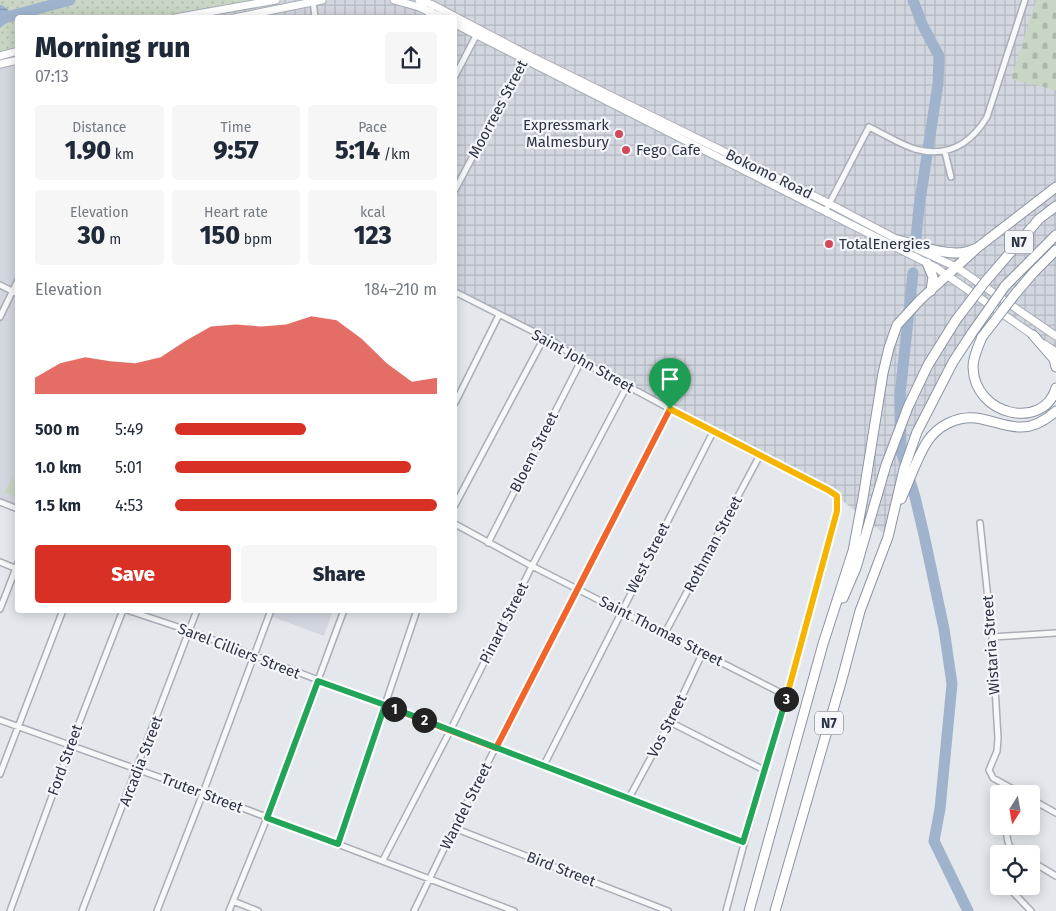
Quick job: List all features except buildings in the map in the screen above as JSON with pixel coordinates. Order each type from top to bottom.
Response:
[{"type":"highway","points":[[823,644],[853,550],[883,373],[897,325],[920,300],[977,248],[1056,187]]},
{"type":"highway","name":"N7","points":[[748,911],[823,644],[856,568],[886,465],[908,407],[928,365],[956,320],[985,282],[1039,219],[1056,206]]},
{"type":"highway","name":"N7","points":[[775,911],[860,611],[888,537],[904,469],[917,432],[953,362],[972,332],[1005,286],[1056,235]]},
{"type":"highway","points":[[897,240],[944,252],[966,252],[977,248]]},
{"type":"highway","points":[[1056,250],[1016,293],[982,337],[973,366],[980,393],[997,408],[1013,413],[1033,411],[1042,407],[1050,400],[1056,388]]},
{"type":"highway","points":[[928,263],[933,277],[930,291]]},
{"type":"highway","points":[[1033,335],[1054,359],[1056,367]]},
{"type":"highway","points":[[894,515],[927,443],[941,427],[962,419],[975,418],[1024,427],[1050,417],[1056,411]]},
{"type":"main road","points":[[192,15],[276,0]]},
{"type":"main road","points":[[248,15],[322,0]]},
{"type":"main road","name":"Bokomo Road","points":[[394,0],[430,11]]},
{"type":"main road","name":"Bokomo Road","points":[[419,0],[430,11]]},
{"type":"main road","name":"Bokomo Road","points":[[457,23],[928,263],[948,275],[1056,352]]},
{"type":"main road","name":"Bokomo Road","points":[[457,25],[478,32]]},
{"type":"main road","points":[[0,56],[15,53]]},
{"type":"main road","name":"Bokomo Road","points":[[525,56],[830,204],[897,240],[956,267],[1056,336]]},
{"type":"main road","points":[[0,64],[15,60]]},
{"type":"street","points":[[825,212],[869,128],[915,149],[936,152],[945,152],[961,145],[979,130],[986,117],[1025,0]]},
{"type":"street","points":[[313,1],[315,15]]},
{"type":"street","points":[[239,15],[240,6]]},
{"type":"street","points":[[457,72],[478,32]]},
{"type":"street","name":"Moorrees Street","points":[[457,186],[525,56]]},
{"type":"street","points":[[945,152],[951,177]]},
{"type":"street","points":[[0,285],[15,292],[0,317]]},
{"type":"street","name":"Saint John Street","points":[[457,293],[554,342],[580,361],[837,496],[837,511],[787,696]]},
{"type":"street","points":[[457,399],[500,315]]},
{"type":"street","points":[[457,501],[544,338]]},
{"type":"street","name":"Bloem Street","points":[[488,542],[580,361]]},
{"type":"street","name":"Pinard Street","points":[[382,860],[532,566],[627,386]]},
{"type":"street","name":"Wandel Street","points":[[414,911],[454,828],[670,409]]},
{"type":"street","name":"West Street","points":[[544,765],[713,432]]},
{"type":"street","name":"Rothman Street","points":[[665,633],[760,455]]},
{"type":"street","points":[[0,502],[15,508]]},
{"type":"street","name":"Wistaria Street","points":[[980,523],[992,637],[998,738],[997,751],[989,770],[993,778],[1006,785]]},
{"type":"street","name":"Saint Thomas Street","points":[[457,525],[532,566],[787,696]]},
{"type":"street","points":[[0,562],[15,566]]},
{"type":"street","points":[[0,609],[15,571]]},
{"type":"street","points":[[0,774],[62,613]]},
{"type":"street","name":"Ford Street","points":[[10,911],[71,744],[122,613]]},
{"type":"street","name":"Sarel Cilliers Street","points":[[137,613],[190,631],[253,657],[544,765],[743,842]]},
{"type":"street","name":"Arcadia Street","points":[[82,911],[138,769],[196,613]]},
{"type":"street","points":[[157,911],[203,793],[269,613]]},
{"type":"street","points":[[229,911],[267,818],[343,613]]},
{"type":"street","points":[[338,844],[416,613]]},
{"type":"street","points":[[992,637],[1056,633]]},
{"type":"street","name":"Vos Street","points":[[629,798],[670,722],[703,652]]},
{"type":"street","points":[[726,911],[743,842],[787,696]]},
{"type":"street","name":"Truter Street","points":[[0,720],[203,793],[514,911]]},
{"type":"street","points":[[670,722],[764,770]]},
{"type":"street","points":[[1040,804],[1056,812]]},
{"type":"street","name":"Bird Street","points":[[454,828],[668,911]]},
{"type":"street","points":[[1040,866],[1056,876]]},
{"type":"street","points":[[1016,895],[1031,911]]},
{"type":"street","points":[[233,901],[258,911]]},
{"type":"street","points":[[495,911],[498,905]]},
{"type":"shaded area","points":[[276,0],[419,0],[433,5],[435,0],[1056,0],[1056,352],[993,307],[972,333],[917,432],[888,537],[833,493],[581,361],[554,342],[457,293],[457,15],[192,15]]},
{"type":"shaded area","points":[[15,52],[15,507],[0,501],[0,56]]},
{"type":"shaded area","points":[[272,613],[332,613],[324,636],[271,616]]},
{"type":"green space","points":[[0,0],[276,0],[187,15],[15,15],[15,52],[0,56]]},
{"type":"green space","points":[[1036,0],[1056,0],[1056,90],[1011,79]]},
{"type":"green space","points":[[12,478],[15,480],[15,498],[5,492]]},
{"type":"water","points":[[0,5],[2,5],[15,17],[0,28]]},
{"type":"waterway","points":[[0,19],[70,0]]},
{"type":"waterway","points":[[913,0],[922,24],[939,56],[938,84],[919,207],[916,239]]},
{"type":"waterway","points":[[913,273],[900,395],[901,451],[924,535],[944,629],[952,684],[940,809],[934,841],[968,911]]},
{"type":"place","name":"Expressmark Malmesbury","points":[[619,134]]},
{"type":"place","name":"Fego Cafe","points":[[626,150]]},
{"type":"place","name":"TotalEnergies","points":[[829,244]]},
{"type":"route","points":[[670,409],[496,748],[385,705],[318,681],[267,818],[338,844],[385,705],[450,730],[496,748],[544,765],[722,835],[743,842],[752,817],[810,614],[837,511],[837,496],[670,409]]}]
